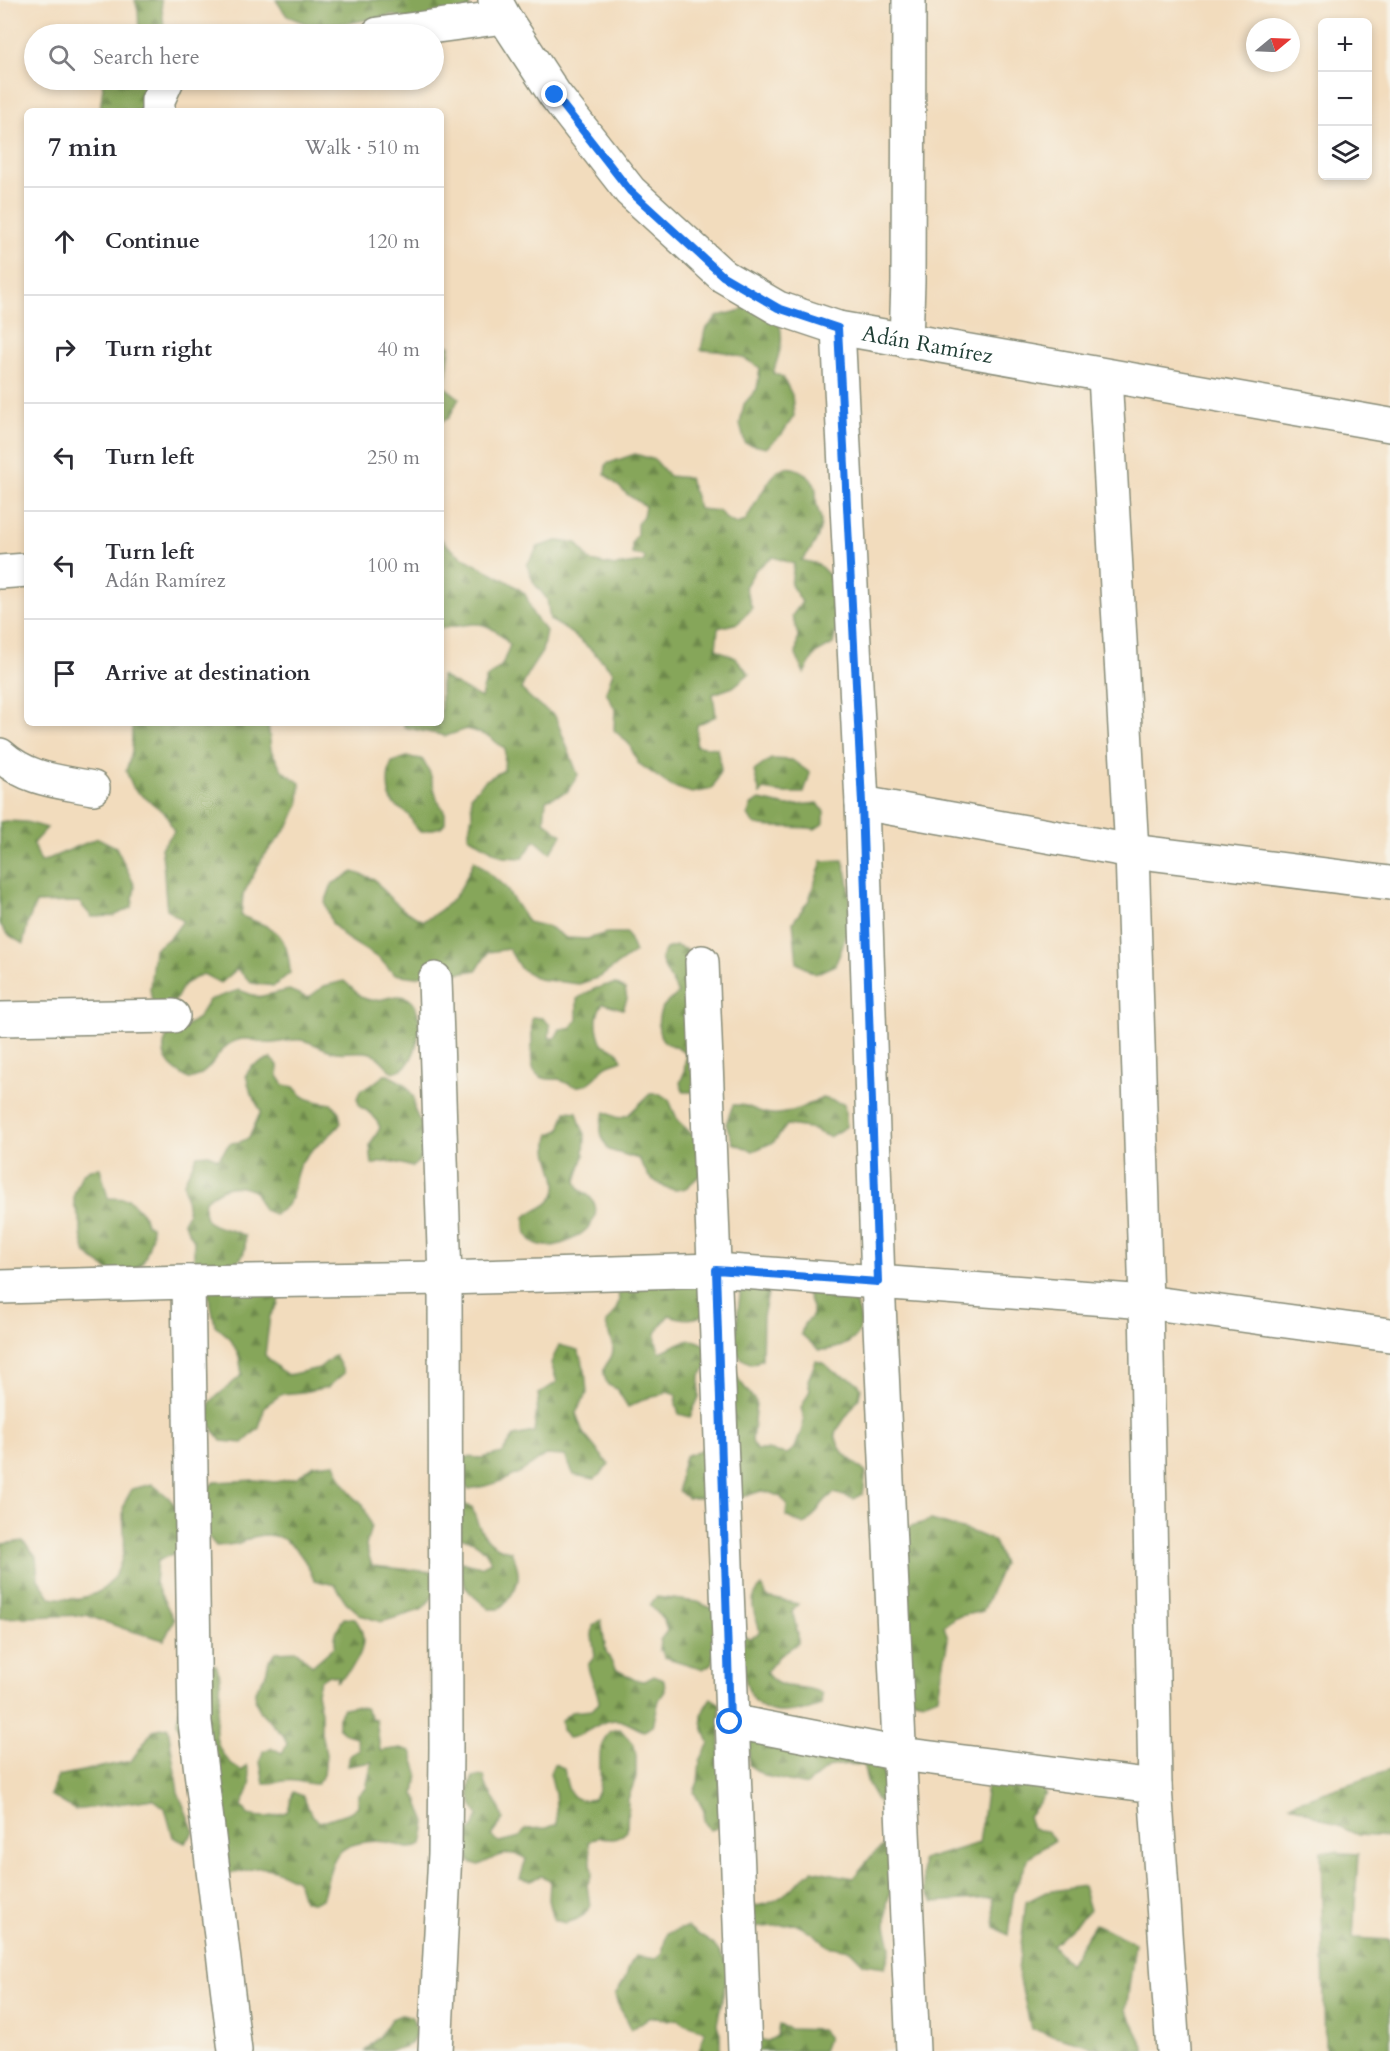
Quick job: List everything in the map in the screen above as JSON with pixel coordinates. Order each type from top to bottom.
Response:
[{"type":"street","points":[[906,341],[909,0]]},
{"type":"street","points":[[425,24],[499,8]]},
{"type":"street","name":"Adán Ramírez","points":[[499,8],[555,95],[630,191],[723,276],[778,308],[838,328],[906,341],[1390,424]]},
{"type":"street","points":[[158,108],[158,100],[162,90]]},
{"type":"street","points":[[838,328],[862,803],[878,1282],[913,2051]]},
{"type":"street","points":[[1105,376],[1132,851],[1146,1302],[1155,1786],[1173,2051]]},
{"type":"street","points":[[0,572],[24,570]]},
{"type":"street","points":[[0,755],[16,768],[31,775],[93,788]]},
{"type":"street","points":[[862,803],[1132,851],[1390,882]]},
{"type":"street","points":[[702,962],[716,1270],[730,1722],[745,2051]]},
{"type":"street","points":[[435,979],[445,1278],[445,1853],[435,2051]]},
{"type":"street","points":[[0,1019],[173,1016]]},
{"type":"street","points":[[0,1287],[716,1270],[1146,1302],[1390,1335]]},
{"type":"street","points":[[188,1282],[195,1722],[235,2051]]},
{"type":"street","points":[[730,1722],[900,1754],[1155,1786]]},
{"type":"green space","points":[[135,0],[161,0],[164,24],[139,24]]},
{"type":"green space","points":[[276,0],[470,0],[469,20],[412,20],[391,15],[350,23],[307,24],[287,16]]},
{"type":"green space","points":[[103,90],[146,90],[149,108],[100,108]]},
{"type":"green space","points":[[757,300],[776,311],[781,328],[781,342],[773,373],[783,377],[792,395],[794,416],[782,434],[766,448],[745,443],[740,424],[744,404],[757,389],[760,368],[732,354],[701,350],[705,330],[718,316],[739,311]]},
{"type":"green space","points":[[444,344],[450,346],[445,387],[459,398],[449,418],[444,420]]},
{"type":"green space","points":[[635,454],[655,460],[669,476],[689,478],[699,509],[719,511],[726,519],[736,524],[745,521],[765,487],[778,471],[783,468],[793,468],[803,472],[815,487],[816,504],[821,520],[815,542],[801,560],[818,564],[833,579],[831,601],[838,623],[833,644],[815,654],[804,673],[796,655],[798,635],[792,616],[802,602],[791,585],[794,564],[773,557],[756,569],[745,587],[752,608],[738,623],[718,628],[716,649],[736,658],[749,674],[733,687],[713,694],[716,716],[697,725],[696,746],[717,748],[721,769],[712,789],[692,793],[671,786],[638,763],[629,744],[614,730],[615,709],[606,692],[613,672],[584,643],[550,620],[547,599],[534,583],[527,565],[538,547],[557,541],[577,543],[590,561],[615,566],[643,562],[644,556],[632,554],[632,543],[645,506],[628,495],[605,474],[606,464]]},
{"type":"green space","points":[[444,542],[459,555],[523,592],[533,615],[546,631],[542,652],[521,689],[555,716],[578,775],[567,792],[546,800],[544,821],[562,835],[550,853],[535,840],[523,858],[503,857],[468,836],[472,815],[471,795],[486,780],[504,770],[505,749],[488,736],[467,729],[446,736],[404,727],[444,726],[444,678],[481,698],[486,679],[502,665],[510,645],[493,629],[471,624],[444,628]]},
{"type":"green space","points":[[132,726],[268,726],[271,750],[282,770],[300,783],[299,804],[290,824],[263,857],[243,895],[241,916],[271,929],[283,940],[289,959],[290,973],[274,986],[252,983],[237,969],[221,983],[203,974],[184,984],[174,1003],[152,1002],[150,989],[154,949],[171,937],[183,921],[167,909],[166,901],[161,848],[174,832],[166,814],[134,789],[126,771],[132,752]]},
{"type":"green space","points":[[407,757],[422,759],[430,773],[437,799],[445,813],[445,823],[441,827],[421,832],[415,827],[408,814],[391,800],[388,783],[390,767],[392,762]]},
{"type":"green space","points":[[771,759],[792,760],[810,773],[804,793],[763,790],[760,794],[754,771]]},
{"type":"green space","points":[[760,800],[787,806],[818,803],[824,812],[824,823],[815,829],[757,825],[748,815],[751,805]]},
{"type":"green space","points":[[0,822],[26,822],[47,828],[33,843],[41,862],[98,838],[116,847],[135,886],[132,907],[114,916],[92,917],[79,902],[36,903],[28,922],[23,944],[6,933],[0,924]]},
{"type":"green space","points":[[474,860],[505,887],[528,922],[549,927],[566,938],[587,939],[607,933],[627,933],[635,952],[600,977],[579,984],[538,979],[520,968],[509,949],[488,952],[477,970],[457,973],[435,972],[415,977],[394,974],[380,959],[346,938],[332,923],[325,903],[332,884],[353,872],[374,879],[405,911],[423,921],[442,909],[455,896],[465,881]]},
{"type":"green space","points":[[843,860],[850,899],[845,939],[835,965],[815,974],[797,963],[793,922],[809,900],[822,861]]},
{"type":"green space","points":[[676,946],[687,950],[697,969],[695,1008],[686,1050],[697,1082],[694,1092],[684,1092],[680,1083],[684,1073],[686,1053],[665,1042],[659,1030],[663,1007],[678,994],[661,958],[666,949]]},
{"type":"green space","points":[[344,981],[366,999],[377,1000],[398,996],[412,1002],[418,1017],[419,1035],[410,1061],[405,1067],[393,1072],[373,1054],[336,1052],[296,1040],[265,1043],[248,1039],[238,1040],[224,1048],[204,1072],[189,1079],[175,1070],[166,1060],[164,1047],[170,1031],[178,1031],[198,1018],[209,1000],[239,990],[258,997],[289,990],[308,998],[324,986]]},
{"type":"green space","points":[[615,984],[625,989],[627,999],[623,1009],[603,1003],[598,1012],[597,1028],[602,1044],[617,1051],[622,1060],[606,1067],[590,1082],[581,1086],[568,1084],[559,1079],[542,1078],[537,1074],[532,1064],[532,1017],[542,1018],[550,1025],[549,1038],[555,1038],[560,1029],[570,1028],[577,1020],[577,999],[595,989]]},
{"type":"green space","points":[[271,1058],[278,1065],[278,1076],[284,1085],[294,1087],[302,1096],[311,1100],[332,1104],[339,1112],[341,1123],[332,1134],[305,1157],[297,1171],[291,1199],[282,1210],[274,1214],[264,1210],[254,1191],[234,1186],[223,1189],[205,1200],[204,1211],[210,1223],[245,1236],[245,1247],[239,1260],[233,1264],[200,1268],[194,1259],[194,1240],[183,1222],[188,1213],[184,1182],[197,1155],[209,1154],[218,1159],[230,1143],[249,1138],[261,1111],[251,1094],[246,1075],[252,1066]]},
{"type":"green space","points":[[386,1074],[405,1084],[414,1098],[414,1109],[423,1128],[424,1150],[420,1160],[412,1167],[392,1162],[372,1165],[370,1145],[380,1128],[373,1115],[360,1107],[357,1098],[361,1089],[370,1086]]},
{"type":"green space","points":[[650,1094],[660,1094],[669,1100],[678,1121],[694,1136],[701,1174],[686,1188],[676,1190],[666,1188],[649,1177],[639,1159],[609,1150],[604,1140],[601,1122],[605,1112],[618,1118],[628,1115]]},
{"type":"green space","points":[[823,1098],[844,1104],[847,1126],[829,1137],[809,1128],[787,1125],[774,1142],[753,1151],[733,1143],[726,1124],[733,1105],[746,1106],[765,1113],[780,1114]]},
{"type":"green space","points":[[566,1111],[577,1112],[585,1134],[584,1155],[576,1181],[580,1190],[594,1203],[595,1216],[586,1229],[572,1240],[555,1245],[539,1245],[528,1236],[525,1217],[547,1204],[554,1195],[556,1187],[548,1143],[550,1134],[560,1130]]},
{"type":"green space","points":[[100,1168],[108,1198],[129,1199],[143,1214],[146,1224],[151,1226],[152,1232],[146,1257],[139,1266],[125,1271],[111,1272],[86,1254],[81,1235],[81,1224],[74,1204],[74,1194],[82,1174],[90,1169]]},
{"type":"green space","points":[[695,1263],[708,1312],[689,1319],[669,1315],[656,1336],[660,1352],[689,1340],[695,1340],[707,1347],[707,1368],[700,1375],[699,1397],[690,1417],[679,1414],[676,1394],[667,1391],[628,1407],[617,1389],[608,1385],[604,1372],[613,1354],[606,1323],[619,1302],[616,1287]]},
{"type":"green space","points":[[742,1279],[770,1285],[763,1316],[762,1359],[753,1364],[738,1355],[731,1339],[737,1330]]},
{"type":"green space","points":[[281,1283],[278,1304],[270,1316],[265,1355],[288,1375],[319,1368],[335,1355],[344,1373],[328,1387],[282,1394],[265,1406],[259,1428],[243,1443],[221,1441],[209,1423],[210,1402],[242,1375],[239,1356],[230,1338],[215,1325],[207,1286]]},
{"type":"green space","points":[[805,1287],[851,1294],[860,1317],[858,1332],[854,1338],[842,1346],[819,1350],[801,1334],[804,1324],[812,1317],[812,1307]]},
{"type":"green space","points":[[559,1345],[578,1350],[585,1370],[587,1393],[576,1413],[583,1433],[609,1465],[595,1479],[574,1475],[565,1456],[545,1455],[510,1478],[469,1489],[455,1476],[460,1457],[482,1458],[502,1453],[514,1436],[534,1432],[539,1394],[557,1382],[551,1363]]},
{"type":"green space","points":[[816,1361],[825,1364],[838,1374],[851,1378],[861,1387],[859,1398],[835,1433],[839,1447],[866,1473],[863,1494],[854,1499],[834,1493],[805,1524],[786,1516],[787,1505],[781,1497],[771,1493],[761,1491],[739,1498],[687,1498],[679,1491],[685,1456],[713,1445],[727,1370],[736,1376],[756,1402],[752,1441],[756,1450],[787,1454],[795,1448],[802,1429],[804,1418],[801,1408],[810,1390],[808,1380]]},
{"type":"green space","points":[[335,1463],[343,1482],[355,1499],[363,1504],[371,1526],[366,1546],[372,1566],[433,1572],[437,1592],[421,1610],[381,1622],[361,1615],[346,1602],[335,1585],[314,1580],[305,1562],[293,1546],[286,1541],[268,1535],[236,1544],[216,1546],[202,1529],[207,1488],[215,1482],[255,1480],[275,1482],[296,1478],[314,1465]]},
{"type":"green space","points":[[152,1484],[182,1513],[177,1552],[157,1561],[155,1583],[174,1620],[164,1640],[86,1615],[0,1618],[2,1544],[23,1541],[36,1557],[38,1579],[50,1597],[64,1599],[89,1596],[108,1584],[116,1574],[121,1562],[125,1501],[132,1489]]},
{"type":"green space","points":[[462,1504],[472,1507],[485,1536],[496,1546],[511,1551],[515,1560],[518,1575],[515,1589],[499,1609],[489,1609],[465,1585],[461,1562],[481,1567],[491,1562],[479,1545],[460,1537]]},
{"type":"green space","points":[[931,1520],[994,1541],[1003,1564],[983,1611],[955,1617],[944,1626],[948,1639],[938,1696],[925,1701],[909,1698],[894,1531]]},
{"type":"green space","points":[[762,1586],[767,1597],[798,1604],[792,1612],[798,1633],[798,1643],[780,1655],[766,1672],[772,1679],[784,1686],[806,1688],[822,1694],[821,1705],[800,1712],[802,1710],[778,1712],[766,1709],[757,1703],[751,1694],[744,1672],[741,1636],[751,1638],[760,1632],[753,1602]]},
{"type":"green space","points":[[656,1597],[698,1602],[717,1611],[715,1653],[712,1663],[703,1669],[664,1657],[661,1648],[659,1650],[660,1640],[667,1631],[664,1620],[650,1605]]},
{"type":"green space","points":[[344,1618],[355,1619],[363,1636],[362,1645],[356,1662],[344,1676],[336,1682],[339,1677],[329,1675],[320,1681],[317,1692],[321,1712],[321,1733],[326,1754],[324,1775],[317,1784],[292,1781],[264,1783],[260,1762],[263,1751],[272,1748],[282,1753],[287,1744],[283,1735],[261,1712],[255,1701],[255,1691],[266,1674],[269,1660],[276,1652],[297,1651],[312,1666],[335,1646],[336,1631]]},
{"type":"green space","points":[[601,1620],[606,1651],[615,1669],[635,1680],[645,1681],[654,1676],[664,1680],[665,1691],[659,1700],[653,1726],[644,1731],[624,1722],[610,1720],[581,1735],[568,1738],[562,1730],[561,1720],[571,1712],[592,1710],[599,1703],[588,1665],[595,1656],[593,1626]]},
{"type":"green space","points":[[206,1664],[216,1665],[220,1678],[216,1720],[219,1747],[227,1759],[242,1771],[247,1765],[249,1772],[250,1786],[242,1805],[248,1815],[268,1817],[288,1811],[293,1792],[303,1796],[312,1816],[320,1822],[350,1812],[358,1806],[358,1795],[366,1789],[372,1762],[348,1766],[350,1755],[359,1750],[356,1737],[346,1734],[338,1727],[338,1717],[344,1708],[354,1706],[365,1708],[371,1718],[376,1719],[380,1751],[401,1748],[411,1751],[418,1773],[415,1794],[426,1823],[422,1845],[410,1848],[376,1841],[345,1848],[333,1862],[322,1899],[313,1903],[303,1900],[297,1880],[277,1871],[261,1867],[228,1873],[177,1722],[181,1702]]},
{"type":"green space","points":[[711,1698],[720,1704],[720,1827],[710,1830],[704,1821],[704,1811],[694,1792],[698,1782],[700,1761],[709,1743],[702,1715]]},
{"type":"green space","points":[[168,1727],[178,1792],[194,1832],[185,1843],[173,1837],[165,1808],[153,1799],[75,1810],[50,1795],[58,1776],[131,1761],[153,1730]]},
{"type":"green space","points":[[620,1729],[634,1745],[636,1755],[636,1777],[628,1799],[627,1831],[617,1838],[607,1839],[599,1836],[589,1842],[592,1874],[587,1885],[590,1906],[584,1915],[575,1920],[565,1923],[554,1920],[549,1900],[550,1880],[541,1876],[531,1880],[520,1879],[526,1859],[508,1854],[479,1865],[469,1862],[468,1832],[474,1826],[478,1815],[470,1796],[469,1787],[473,1777],[484,1776],[487,1788],[499,1807],[503,1819],[491,1836],[500,1842],[520,1837],[526,1829],[547,1828],[557,1824],[555,1793],[550,1773],[554,1764],[564,1768],[568,1788],[574,1797],[585,1800],[594,1799],[600,1780],[602,1745],[610,1731]]},
{"type":"green space","points":[[758,1736],[877,1761],[887,1782],[879,1803],[868,1784],[863,1765],[832,1766],[807,1785],[765,1776],[749,1765],[749,1745]]},
{"type":"green space","points":[[1031,1767],[1046,1794],[1028,1816],[1032,1829],[1046,1831],[1055,1840],[1030,1856],[1014,1891],[1008,1935],[995,1927],[992,1898],[934,1902],[924,1890],[922,1860],[979,1843],[989,1770]]},
{"type":"green space","points":[[1390,1770],[1390,1837],[1358,1835],[1290,1804]]},
{"type":"green space","points":[[891,1841],[892,1884],[887,1904],[886,1926],[891,1947],[885,1967],[864,1964],[850,1950],[828,1946],[813,1933],[795,1924],[753,1928],[751,1906],[770,1903],[777,1899],[812,1870],[853,1878],[874,1853]]},
{"type":"green space","points":[[1321,1851],[1358,1854],[1353,1938],[1390,1940],[1390,2051],[1325,2051]]},
{"type":"green space","points":[[1083,1886],[1090,1910],[1052,1945],[1069,1964],[1095,1924],[1135,1943],[1126,2010],[1146,2051],[1108,2051],[1031,2029],[1018,1971],[1026,1902],[1046,1892]]},
{"type":"green space","points":[[687,1927],[713,1944],[726,1961],[728,1971],[717,2024],[720,2034],[720,2051],[699,2051],[705,2031],[677,2019],[668,2021],[658,2017],[648,2018],[631,2030],[616,2000],[615,1994],[622,1985],[635,1956],[656,1959],[662,1952],[667,1933]]},
{"type":"green space","points":[[401,2015],[411,2016],[415,2036],[411,2042],[395,2049],[365,2051],[380,2036],[391,2019]]},
{"type":"green space","points":[[779,2025],[790,2029],[821,2030],[828,2038],[823,2051],[737,2051],[757,2039],[768,2041],[777,2036]]},
{"type":"route","points":[[555,95],[630,191],[723,276],[778,308],[838,328],[862,803],[878,1282],[716,1270],[730,1722]]}]
